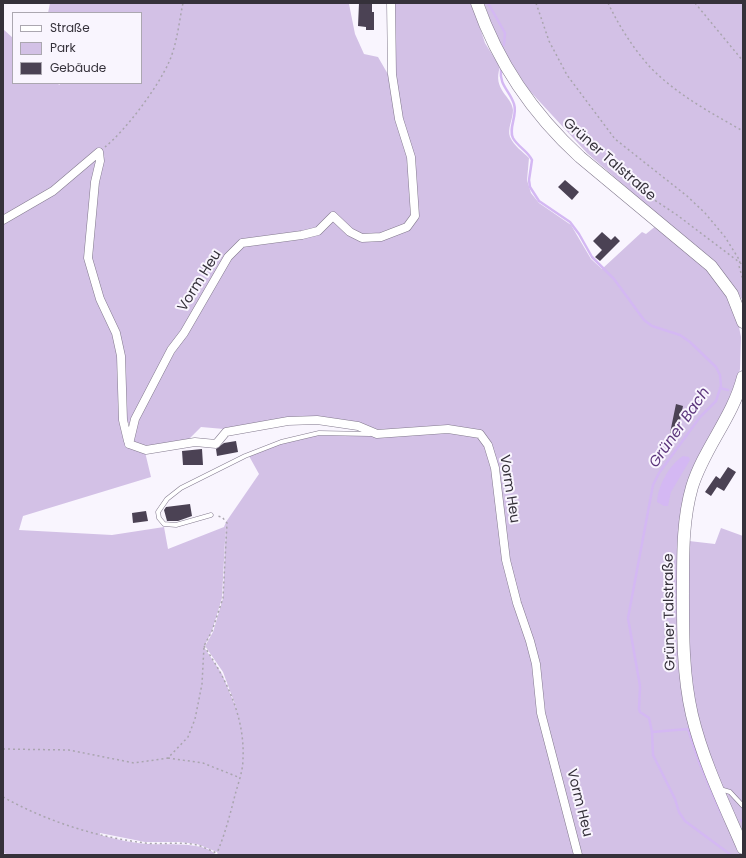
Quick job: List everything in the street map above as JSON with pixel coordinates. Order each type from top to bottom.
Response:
[{"type":"main road","name":"Grüner Talstraße","points":[[477,3],[499,53],[517,85],[535,110],[562,140],[580,157],[711,266],[732,294],[743,322]]},
{"type":"main road","name":"Grüner Talstraße","points":[[743,377],[740,396],[705,456],[692,486],[686,512],[683,546],[683,633],[687,686],[694,722],[718,789],[743,848]]},
{"type":"street","name":"Vorm Heu","points":[[391,3],[392,74],[399,119],[411,157],[415,216],[408,227],[381,237],[362,238],[350,232],[333,216],[318,231],[302,235],[242,243],[228,257],[184,333],[171,350],[134,418],[129,444],[146,450],[196,442],[216,444],[226,432],[295,421],[317,420],[358,426],[377,434],[427,430],[466,430],[480,434],[488,445],[495,468],[506,560],[517,603],[536,664],[541,712],[578,855]]},
{"type":"street","points":[[3,220],[53,191],[99,152]]},
{"type":"street","points":[[99,152],[100,161],[95,182],[88,258],[100,299],[116,333],[121,356],[123,420],[129,444]]},
{"type":"lane","points":[[211,515],[176,525],[164,524],[159,518],[158,512],[167,500],[181,488],[245,456],[282,442],[319,433],[377,434]]},
{"type":"lane","points":[[718,789],[730,792],[743,806]]},
{"type":"path","points":[[99,152],[112,142],[127,125],[169,62],[183,3]]},
{"type":"path","points":[[536,3],[549,41],[567,75],[615,139],[687,196],[705,213],[725,237],[740,261],[738,266],[743,280]]},
{"type":"path","points":[[608,3],[633,45],[650,67],[679,92],[743,131]]},
{"type":"path","points":[[694,3],[743,61]]},
{"type":"path","points":[[624,180],[677,214],[743,264]]},
{"type":"path","points":[[168,758],[188,737],[195,719],[202,684],[204,646],[212,631],[223,598],[227,523],[222,517],[211,515]]},
{"type":"path","points":[[3,797],[26,810],[64,824],[112,837],[147,843],[198,845],[217,854],[227,829],[243,761],[243,738],[236,706],[222,672],[204,646]]},
{"type":"path","points":[[3,749],[69,750],[134,763],[168,758],[203,763],[239,778]]},
{"type":"green space","points":[[50,3],[349,4],[355,34],[364,54],[378,57],[389,76],[397,121],[408,157],[413,215],[408,221],[400,226],[380,234],[364,235],[358,234],[346,226],[332,213],[318,229],[301,233],[273,235],[240,241],[226,256],[182,332],[169,349],[130,424],[126,421],[123,356],[117,332],[101,299],[90,258],[90,231],[87,259],[98,300],[115,334],[120,356],[122,421],[127,445],[145,452],[151,477],[23,516],[19,530],[112,535],[164,527],[168,549],[224,527],[226,522],[259,474],[249,456],[283,443],[319,434],[383,436],[427,431],[466,431],[477,435],[487,445],[494,468],[504,560],[516,604],[529,641],[534,664],[540,712],[577,855],[218,855],[217,852],[197,844],[180,842],[145,842],[100,833],[100,835],[136,843],[195,846],[211,851],[216,855],[11,855],[3,853],[3,29],[12,37],[12,84],[142,84],[142,12],[48,12]],"holes":[[[226,522],[223,598],[213,632],[205,646],[223,672],[237,710],[222,674],[204,647],[212,631],[222,598]]]},
{"type":"green space","points":[[393,3],[472,3],[485,43],[500,67],[498,75],[500,87],[512,105],[513,113],[509,131],[510,137],[516,146],[529,158],[527,180],[531,193],[539,203],[571,225],[591,259],[602,269],[642,232],[646,234],[657,225],[707,270],[728,296],[737,317],[741,337],[740,369],[736,387],[688,485],[683,687],[741,855],[581,855],[545,712],[539,660],[518,603],[489,445],[466,429],[377,433],[338,421],[224,429],[201,427],[186,442],[146,448],[131,442],[136,419],[229,259],[243,244],[301,237],[332,220],[348,234],[382,240],[418,217],[394,66]]},
{"type":"green space","points":[[484,3],[743,3],[743,301],[736,290],[651,209],[587,153],[528,89],[498,42]]},
{"type":"green space","points":[[721,528],[743,536],[743,837],[717,776],[700,730],[692,693],[688,650],[689,541],[715,544]]},
{"type":"shaded area","points":[[683,456],[689,457],[690,460],[671,492],[668,506],[664,506],[657,502],[662,483],[669,470]]},
{"type":"building","points":[[359,3],[372,3],[372,12],[374,12],[374,30],[366,30],[366,27],[358,26]]},
{"type":"building","points":[[565,180],[579,192],[572,200],[558,187]]},
{"type":"building","points":[[602,232],[611,240],[615,236],[620,241],[600,261],[595,257],[602,250],[593,241]]},
{"type":"building","points":[[676,404],[683,406],[677,435],[670,433]]},
{"type":"building","points":[[236,441],[238,452],[217,456],[216,449],[224,443]]},
{"type":"building","points":[[202,449],[203,465],[183,465],[182,451]]},
{"type":"building","points":[[728,467],[736,472],[724,491],[717,487],[711,496],[705,492],[716,476],[720,479]]},
{"type":"building","points":[[190,504],[192,516],[178,521],[167,521],[164,510],[166,507]]},
{"type":"building","points":[[146,511],[148,521],[133,523],[132,513]]},
{"type":"waterway","name":"Grüner Bach","points":[[488,3],[505,33],[504,45]]},
{"type":"waterway","name":"Grüner Bach","points":[[501,70],[503,84],[512,99],[515,108],[512,130],[513,138],[532,160],[529,180],[530,187],[539,201],[570,222],[579,234],[592,257],[614,279],[644,320],[652,326],[680,335],[690,342],[716,367],[720,375],[721,386],[716,401],[700,417],[659,473],[653,485],[628,618],[640,686],[639,709],[640,712],[649,718],[652,732],[653,755],[675,799],[679,812],[685,821],[731,855]]},
{"type":"waterway","name":"Grüner Bach","points":[[720,388],[728,390]]},
{"type":"waterway","points":[[652,732],[688,729],[699,762],[721,813]]}]
